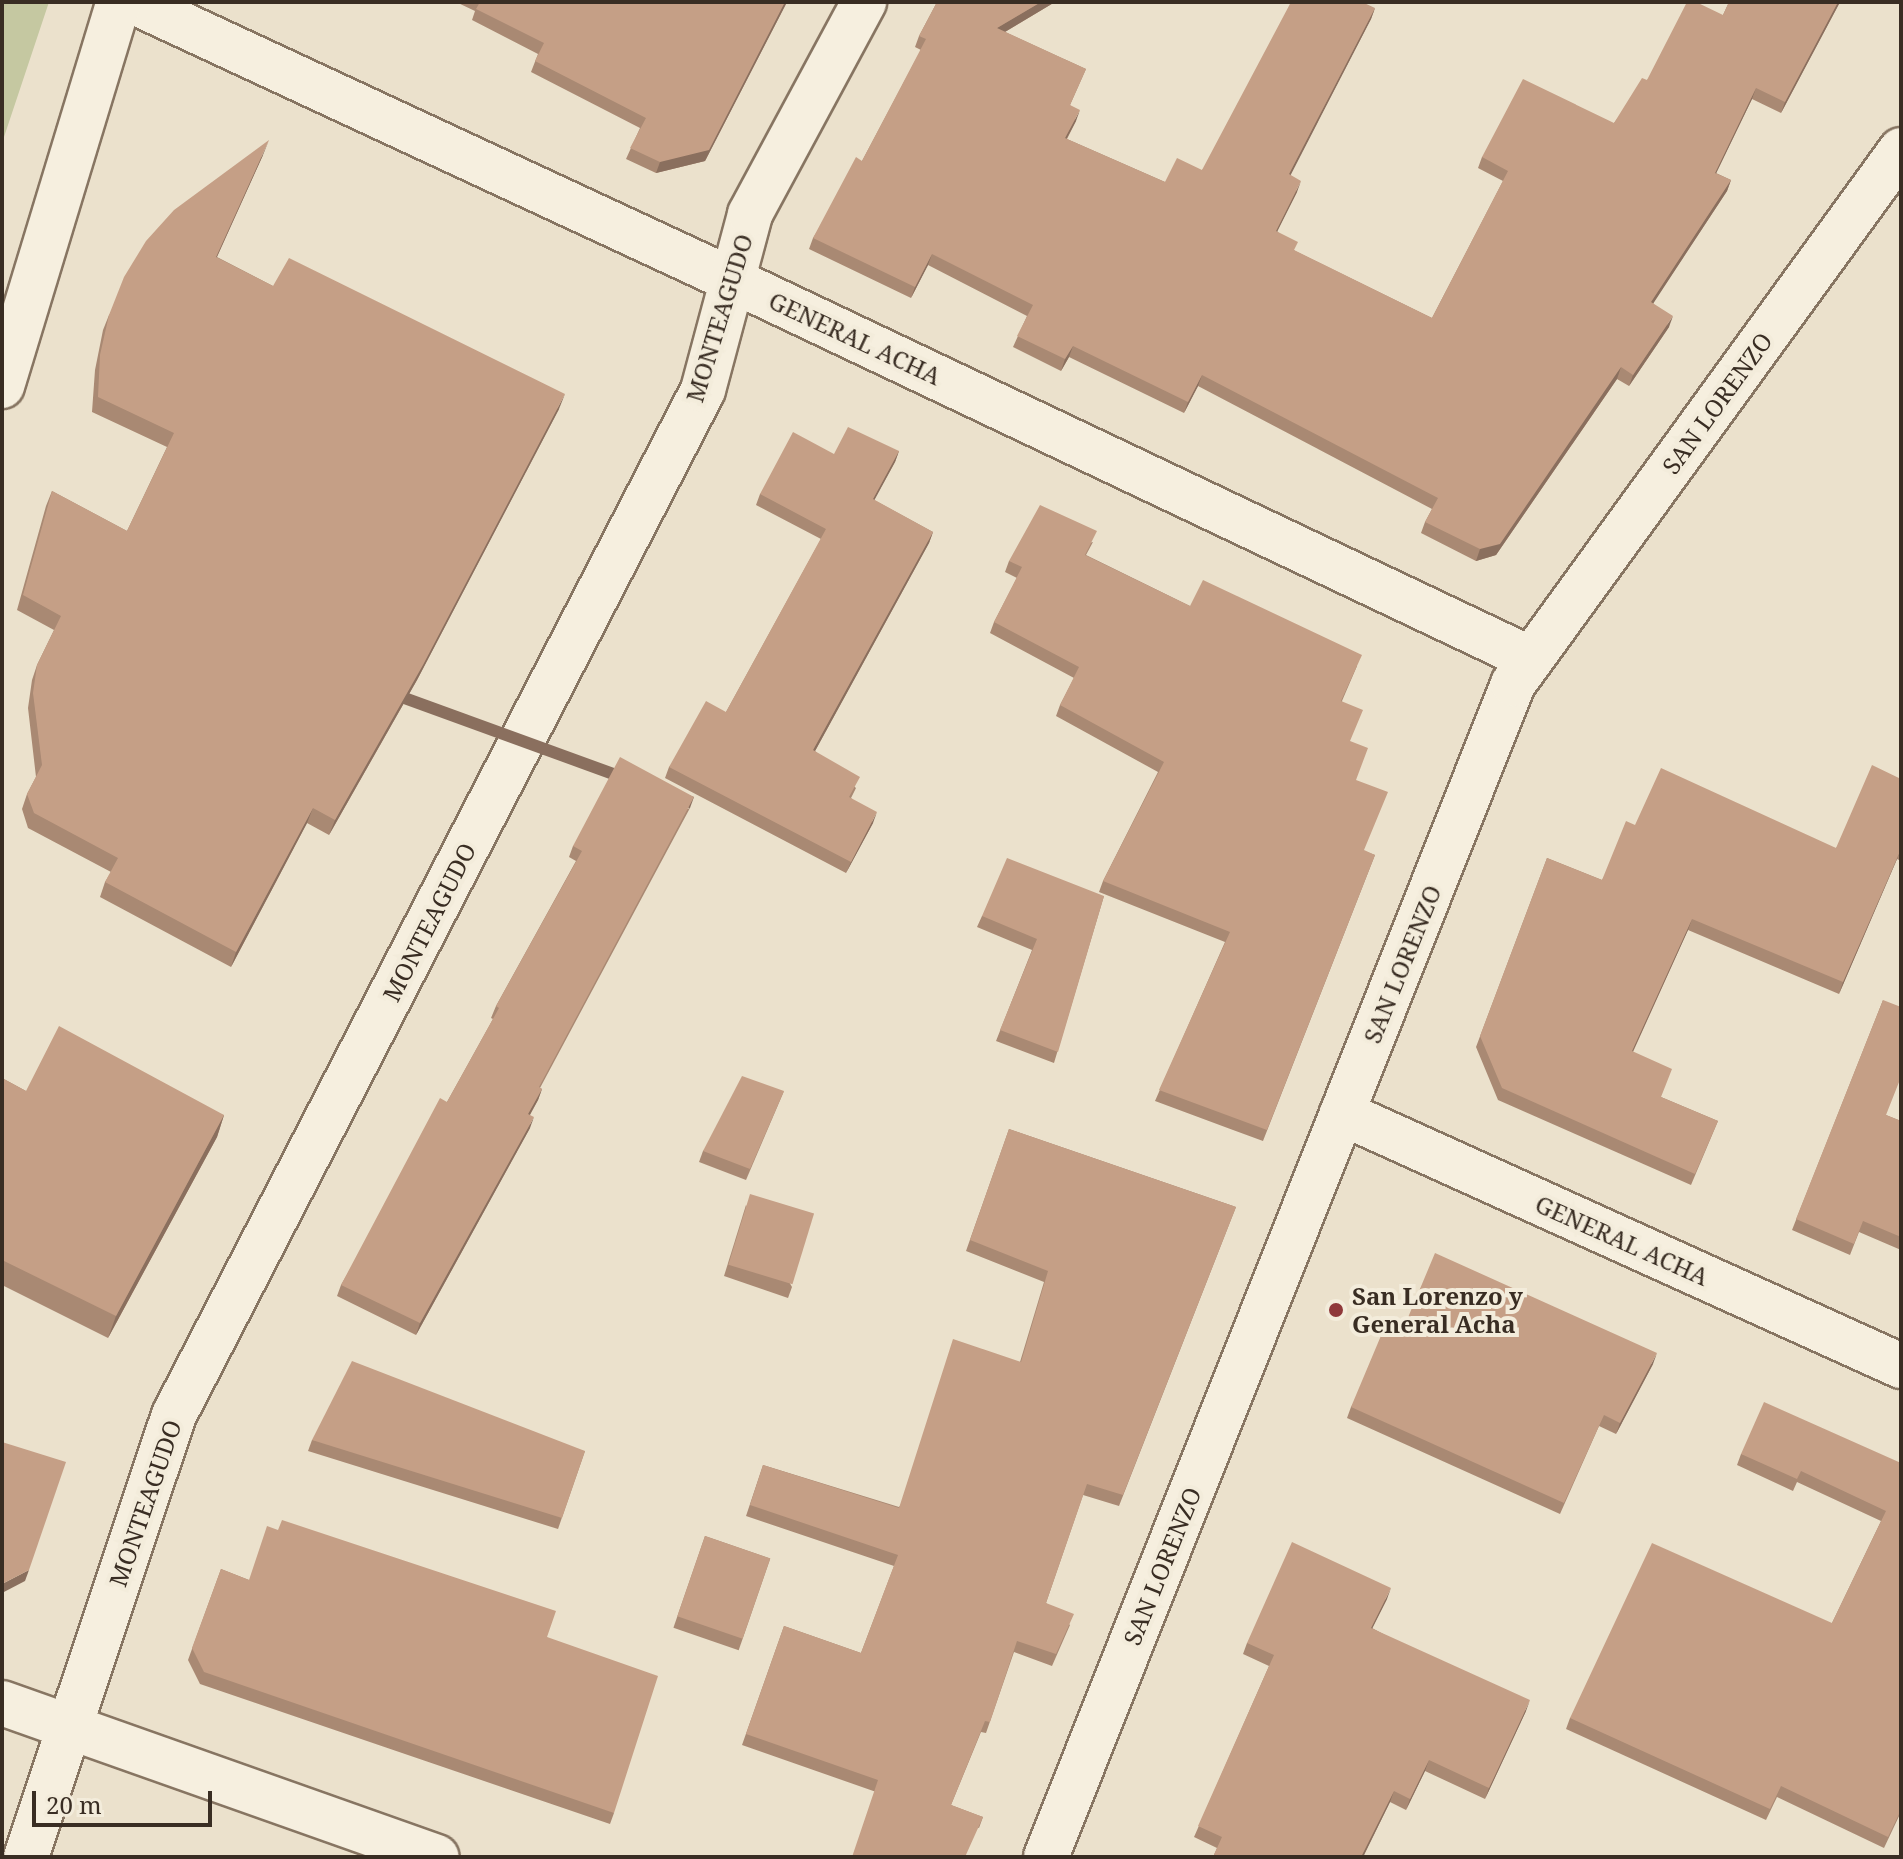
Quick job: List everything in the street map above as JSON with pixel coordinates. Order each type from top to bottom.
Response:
[{"type":"street","points":[[2,386],[119,2]]},
{"type":"street","name":"GENERAL ACHA","points":[[134,2],[732,280],[1531,659]]},
{"type":"street","name":"MONTEAGUDO","points":[[26,1857],[174,1415],[703,390],[750,214],[864,2]]},
{"type":"street","name":"SAN LORENZO","points":[[1046,1857],[1513,684],[1901,150]]},
{"type":"street","name":"GENERAL ACHA","points":[[1342,1113],[1901,1366]]},
{"type":"street","points":[[2,1703],[437,1857]]},
{"type":"green space","points":[[2,2],[49,2],[2,143]]},
{"type":"building","points":[[480,2],[785,2],[709,150],[660,162],[630,148],[646,118],[535,61],[544,43],[476,9]]},
{"type":"building","points":[[937,2],[1041,2],[997,28],[1086,69],[1070,105],[1080,110],[1065,138],[1165,182],[1177,158],[1202,170],[1291,2],[1362,2],[1375,8],[1289,174],[1301,181],[1276,231],[1298,242],[1294,250],[1432,318],[1508,171],[1482,157],[1523,79],[1614,123],[1642,78],[1647,80],[1687,2],[1696,2],[1723,15],[1729,2],[1838,2],[1785,102],[1756,88],[1715,173],[1731,180],[1651,302],[1673,316],[1633,375],[1621,367],[1500,544],[1480,549],[1425,522],[1438,498],[1202,375],[1188,402],[1073,346],[1065,359],[1017,336],[1033,305],[932,254],[915,287],[813,238],[856,157],[862,161],[926,39],[919,36]]},
{"type":"building","points":[[269,140],[216,257],[273,286],[289,258],[565,394],[423,665],[335,820],[313,808],[236,952],[105,882],[118,858],[34,813],[27,794],[42,765],[33,693],[37,665],[61,616],[23,595],[52,491],[127,531],[174,433],[98,397],[100,355],[109,315],[124,277],[146,241],[174,210]]},
{"type":"building","points":[[848,427],[899,451],[873,499],[933,532],[813,750],[860,777],[849,797],[877,812],[851,862],[669,767],[706,701],[726,712],[826,529],[760,494],[793,432],[834,454]]},
{"type":"building","points":[[1040,505],[1097,531],[1085,555],[1190,606],[1203,580],[1362,655],[1341,701],[1363,710],[1350,741],[1368,748],[1356,780],[1388,792],[1364,850],[1375,855],[1267,1130],[1159,1090],[1230,932],[1103,881],[1164,762],[1060,705],[1079,667],[994,622],[1022,567],[1009,561]]},
{"type":"building","points":[[620,757],[694,797],[539,1087],[542,1089],[528,1114],[534,1117],[420,1323],[341,1285],[440,1098],[447,1102],[582,851],[573,846]]},
{"type":"building","points":[[1872,765],[1901,779],[1901,849],[1843,982],[1692,919],[1632,1051],[1672,1069],[1661,1097],[1718,1121],[1695,1174],[1502,1088],[1480,1036],[1547,858],[1602,880],[1626,821],[1635,825],[1661,768],[1836,848]]},
{"type":"building","points":[[1007,858],[1104,896],[1058,1052],[1000,1030],[1037,939],[982,916]]},
{"type":"building","points":[[1883,1000],[1901,1007],[1901,1077],[1886,1115],[1901,1121],[1901,1237],[1863,1221],[1854,1244],[1796,1219]]},
{"type":"building","points":[[59,1026],[224,1115],[116,1316],[2,1260],[2,1078],[26,1091]]},
{"type":"building","points":[[742,1076],[784,1091],[750,1169],[703,1151]]},
{"type":"building","points":[[1009,1129],[1236,1207],[1123,1495],[1087,1484],[1046,1603],[1074,1614],[1056,1654],[1017,1641],[990,1722],[985,1721],[951,1805],[983,1817],[965,1857],[852,1857],[878,1780],[746,1734],[784,1626],[861,1653],[898,1555],[750,1505],[763,1465],[899,1508],[953,1339],[1021,1362],[1048,1271],[970,1240]]},
{"type":"building","points":[[750,1194],[814,1214],[792,1284],[728,1265]]},
{"type":"building","points":[[1435,1253],[1657,1353],[1620,1423],[1604,1415],[1564,1503],[1351,1407],[1388,1319],[1404,1327]]},
{"type":"building","points":[[352,1361],[585,1451],[562,1518],[312,1440]]},
{"type":"building","points":[[1764,1402],[1901,1463],[1901,1810],[1888,1837],[1781,1786],[1770,1809],[1570,1718],[1652,1543],[1832,1623],[1886,1511],[1801,1471],[1797,1479],[1741,1454]]},
{"type":"building","points":[[2,1442],[66,1462],[29,1570],[2,1584]]},
{"type":"building","points":[[282,1520],[556,1611],[547,1637],[658,1676],[614,1813],[204,1672],[192,1648],[221,1569],[249,1580],[267,1526],[278,1530]]},
{"type":"building","points":[[705,1536],[770,1558],[743,1639],[677,1616]]},
{"type":"building","points":[[1292,1542],[1391,1588],[1371,1628],[1530,1700],[1489,1788],[1429,1760],[1410,1799],[1394,1791],[1361,1857],[1213,1857],[1222,1837],[1198,1826],[1274,1655],[1247,1643]]},
{"type":"place","name":"San Lorenzo y General Acha","points":[[1336,1310]]}]
